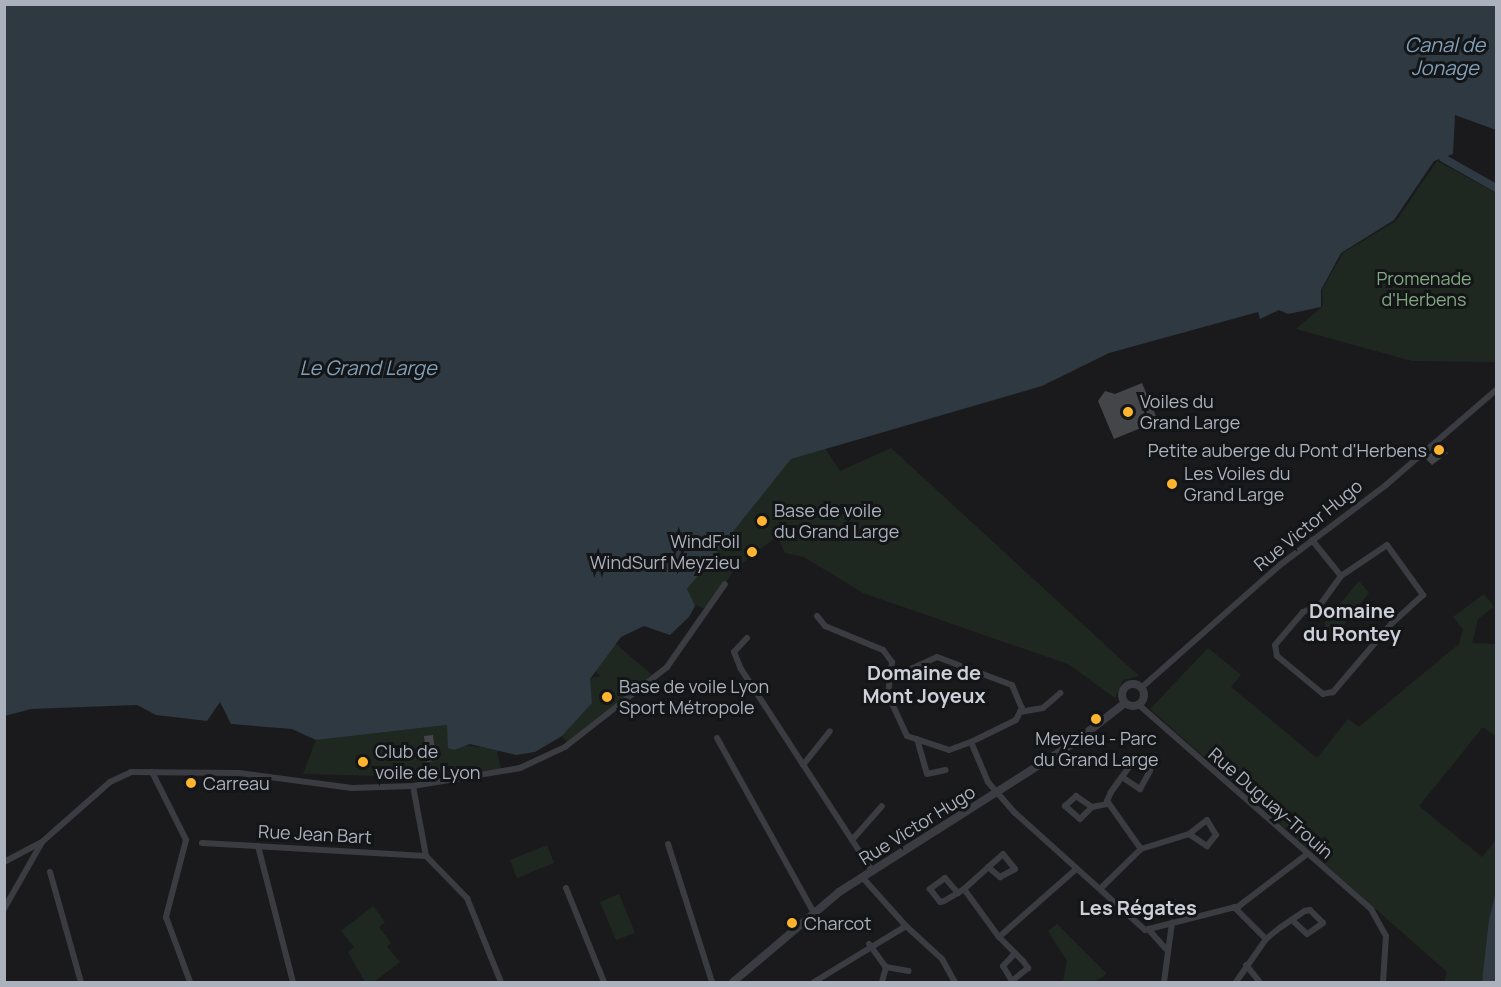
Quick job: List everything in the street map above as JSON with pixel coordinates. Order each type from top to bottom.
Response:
[{"type":"street","name":"Rue Victor Hugo","points":[[733,982],[814,913],[862,877],[996,793],[1125,704],[1125,687],[1141,688],[1312,540],[1497,390]]},
{"type":"street","points":[[1312,540],[1341,576]]},
{"type":"street","points":[[1387,545],[1424,597],[1392,623],[1333,692],[1323,694],[1277,656],[1275,645],[1304,612],[1320,605],[1341,576],[1387,545]]},
{"type":"street","points":[[4,862],[42,842],[110,782],[131,772],[239,773],[322,787],[413,786],[520,768],[565,747],[667,667],[725,584]]},
{"type":"street","points":[[817,616],[825,626],[883,650],[892,662],[892,677],[888,695],[907,736],[949,750],[1016,720],[1020,712],[1012,685],[937,657],[892,677]]},
{"type":"street","points":[[747,638],[734,652],[741,669],[872,871]]},
{"type":"street","points":[[1125,704],[1139,705],[1141,688]]},
{"type":"street","points":[[1020,712],[1043,708],[1060,693]]},
{"type":"street","name":"Rue Duguay-Trouin","points":[[1139,705],[1382,924],[1388,959],[1383,982]]},
{"type":"street","points":[[803,765],[830,731]]},
{"type":"street","points":[[717,738],[814,913]]},
{"type":"street","points":[[916,739],[927,774],[946,770]]},
{"type":"street","points":[[970,742],[996,793],[1075,870],[1148,929],[1168,951]]},
{"type":"street","points":[[1092,807],[1076,796],[1065,806],[1080,819],[1092,807],[1107,804],[1122,777],[1137,761],[1151,775],[1140,789],[1122,777]]},
{"type":"street","points":[[152,772],[186,840],[166,917],[190,982]]},
{"type":"street","points":[[413,786],[426,856],[467,898],[501,982]]},
{"type":"street","points":[[1107,804],[1141,849]]},
{"type":"street","points":[[852,840],[882,806]]},
{"type":"street","points":[[1100,889],[1141,849],[1189,834],[1207,820],[1216,835],[1207,846],[1189,834]]},
{"type":"street","points":[[4,909],[42,842]]},
{"type":"street","name":"Rue Jean Bart","points":[[202,843],[426,856]]},
{"type":"street","points":[[668,844],[712,982]]},
{"type":"street","points":[[258,846],[293,982]]},
{"type":"street","points":[[1148,929],[1234,908],[1278,873],[1297,867],[1306,854]]},
{"type":"street","points":[[988,867],[961,891],[940,902],[930,889],[945,878],[961,891],[999,938],[1015,953],[1028,968],[1012,981],[1003,966],[1015,953]]},
{"type":"street","points":[[999,938],[1075,870]]},
{"type":"street","points":[[50,872],[81,982]]},
{"type":"street","points":[[862,877],[906,926],[942,959],[955,982]]},
{"type":"street","points":[[566,888],[604,982]]},
{"type":"street","points":[[1234,908],[1266,939]]},
{"type":"street","points":[[1236,982],[1266,939],[1292,920],[1310,910],[1323,923],[1307,934],[1292,920]]},
{"type":"street","points":[[1156,982],[1164,982],[1172,923]]},
{"type":"street","points":[[814,982],[869,944],[906,926]]},
{"type":"street","points":[[869,944],[886,967],[909,971]]},
{"type":"street","points":[[1246,965],[1260,982]]},
{"type":"street","points":[[882,982],[886,967]]},
{"type":"green space","name":"Promenade d'Herbens","points":[[1437,161],[1496,193],[1496,362],[1412,361],[1296,329],[1323,306],[1322,290],[1343,253],[1396,221]]},
{"type":"green space","points":[[825,448],[840,471],[891,448],[1139,676],[1123,680],[1115,698],[1068,664],[863,593],[804,557],[785,553],[777,536],[736,568],[706,609],[690,603],[687,589],[709,555],[774,477],[791,459]]},
{"type":"green space","points":[[1359,581],[1369,593],[1338,632],[1326,634],[1325,622]]},
{"type":"green space","points":[[1484,594],[1494,607],[1478,619],[1472,643],[1496,644],[1496,737],[1483,727],[1419,806],[1482,857],[1496,840],[1496,891],[1482,982],[1444,982],[1447,972],[1150,709],[1208,648],[1241,675],[1231,687],[1317,758],[1348,719],[1359,727],[1459,644],[1463,629],[1453,617]]},
{"type":"green space","name":"Base de voile Lyon Sport Métropole","points":[[615,643],[652,675],[567,742],[562,736],[592,703],[589,679],[601,676],[595,671]]},
{"type":"green space","name":"Club de voile de Lyon","points":[[447,725],[450,739],[461,745],[497,749],[501,769],[423,777],[303,774],[316,740]]},
{"type":"green space","points":[[547,845],[554,863],[517,878],[510,860]]},
{"type":"green space","points":[[619,894],[635,933],[616,940],[600,902]]},
{"type":"green space","points":[[373,906],[385,922],[379,927],[391,943],[387,947],[400,962],[374,982],[365,982],[348,952],[354,947],[341,931]]},
{"type":"green space","points":[[1057,924],[1106,973],[1104,976],[1094,982],[1063,982],[1067,961],[1048,931]]},
{"type":"water","name":"Le Grand Large","points":[[5,4],[1496,5],[1496,130],[1455,115],[1453,154],[1434,161],[1394,220],[1341,253],[1321,290],[1321,307],[1288,314],[1279,310],[1260,319],[1258,312],[1109,353],[1042,386],[791,459],[687,589],[695,606],[689,617],[670,635],[644,626],[621,637],[590,679],[592,703],[562,736],[535,752],[516,755],[470,744],[454,750],[448,748],[447,725],[316,740],[292,729],[231,724],[220,702],[207,721],[156,715],[137,705],[31,709],[5,716]]},
{"type":"water","points":[[1496,891],[1496,982],[1482,982],[1489,920]]},
{"type":"building","name":"Voiles du Grand Large","points":[[1142,383],[1158,421],[1114,439],[1098,401],[1105,391],[1115,394]]},
{"type":"building","name":"Petite auberge du Pont d'Herbens","points":[[1441,445],[1448,453],[1432,465],[1425,458]]},
{"type":"building","points":[[433,735],[436,761],[427,762],[424,736]]},
{"type":"waterway","points":[[1443,158],[1496,188]]},
{"type":"place","name":"Voiles du Grand Large","points":[[1128,412]]},
{"type":"place","name":"Petite auberge du Pont d'Herbens","points":[[1439,450]]},
{"type":"place","name":"Les Voiles du Grand Large","points":[[1172,484]]},
{"type":"place","name":"Base de voile du Grand Large","points":[[762,521]]},
{"type":"place","name":"WindFoil WindSurf Meyzieu","points":[[752,552]]},
{"type":"place","name":"Base de voile Lyon Sport Métropole","points":[[607,697]]},
{"type":"place","name":"Meyzieu - Parc du Grand Large","points":[[1096,719]]},
{"type":"place","name":"Club de voile de Lyon","points":[[363,762]]},
{"type":"place","name":"Carreau","points":[[191,783]]},
{"type":"place","name":"Charcot","points":[[792,923]]},
{"type":"district","name":"Domaine du Rontey","points":[[1352,622]]},
{"type":"district","name":"Domaine de Mont Joyeux","points":[[924,684]]},
{"type":"district","name":"Les Régates","points":[[1138,907]]},
{"type":"water label","name":"Canal de Jonage","points":[[1445,56]]}]
